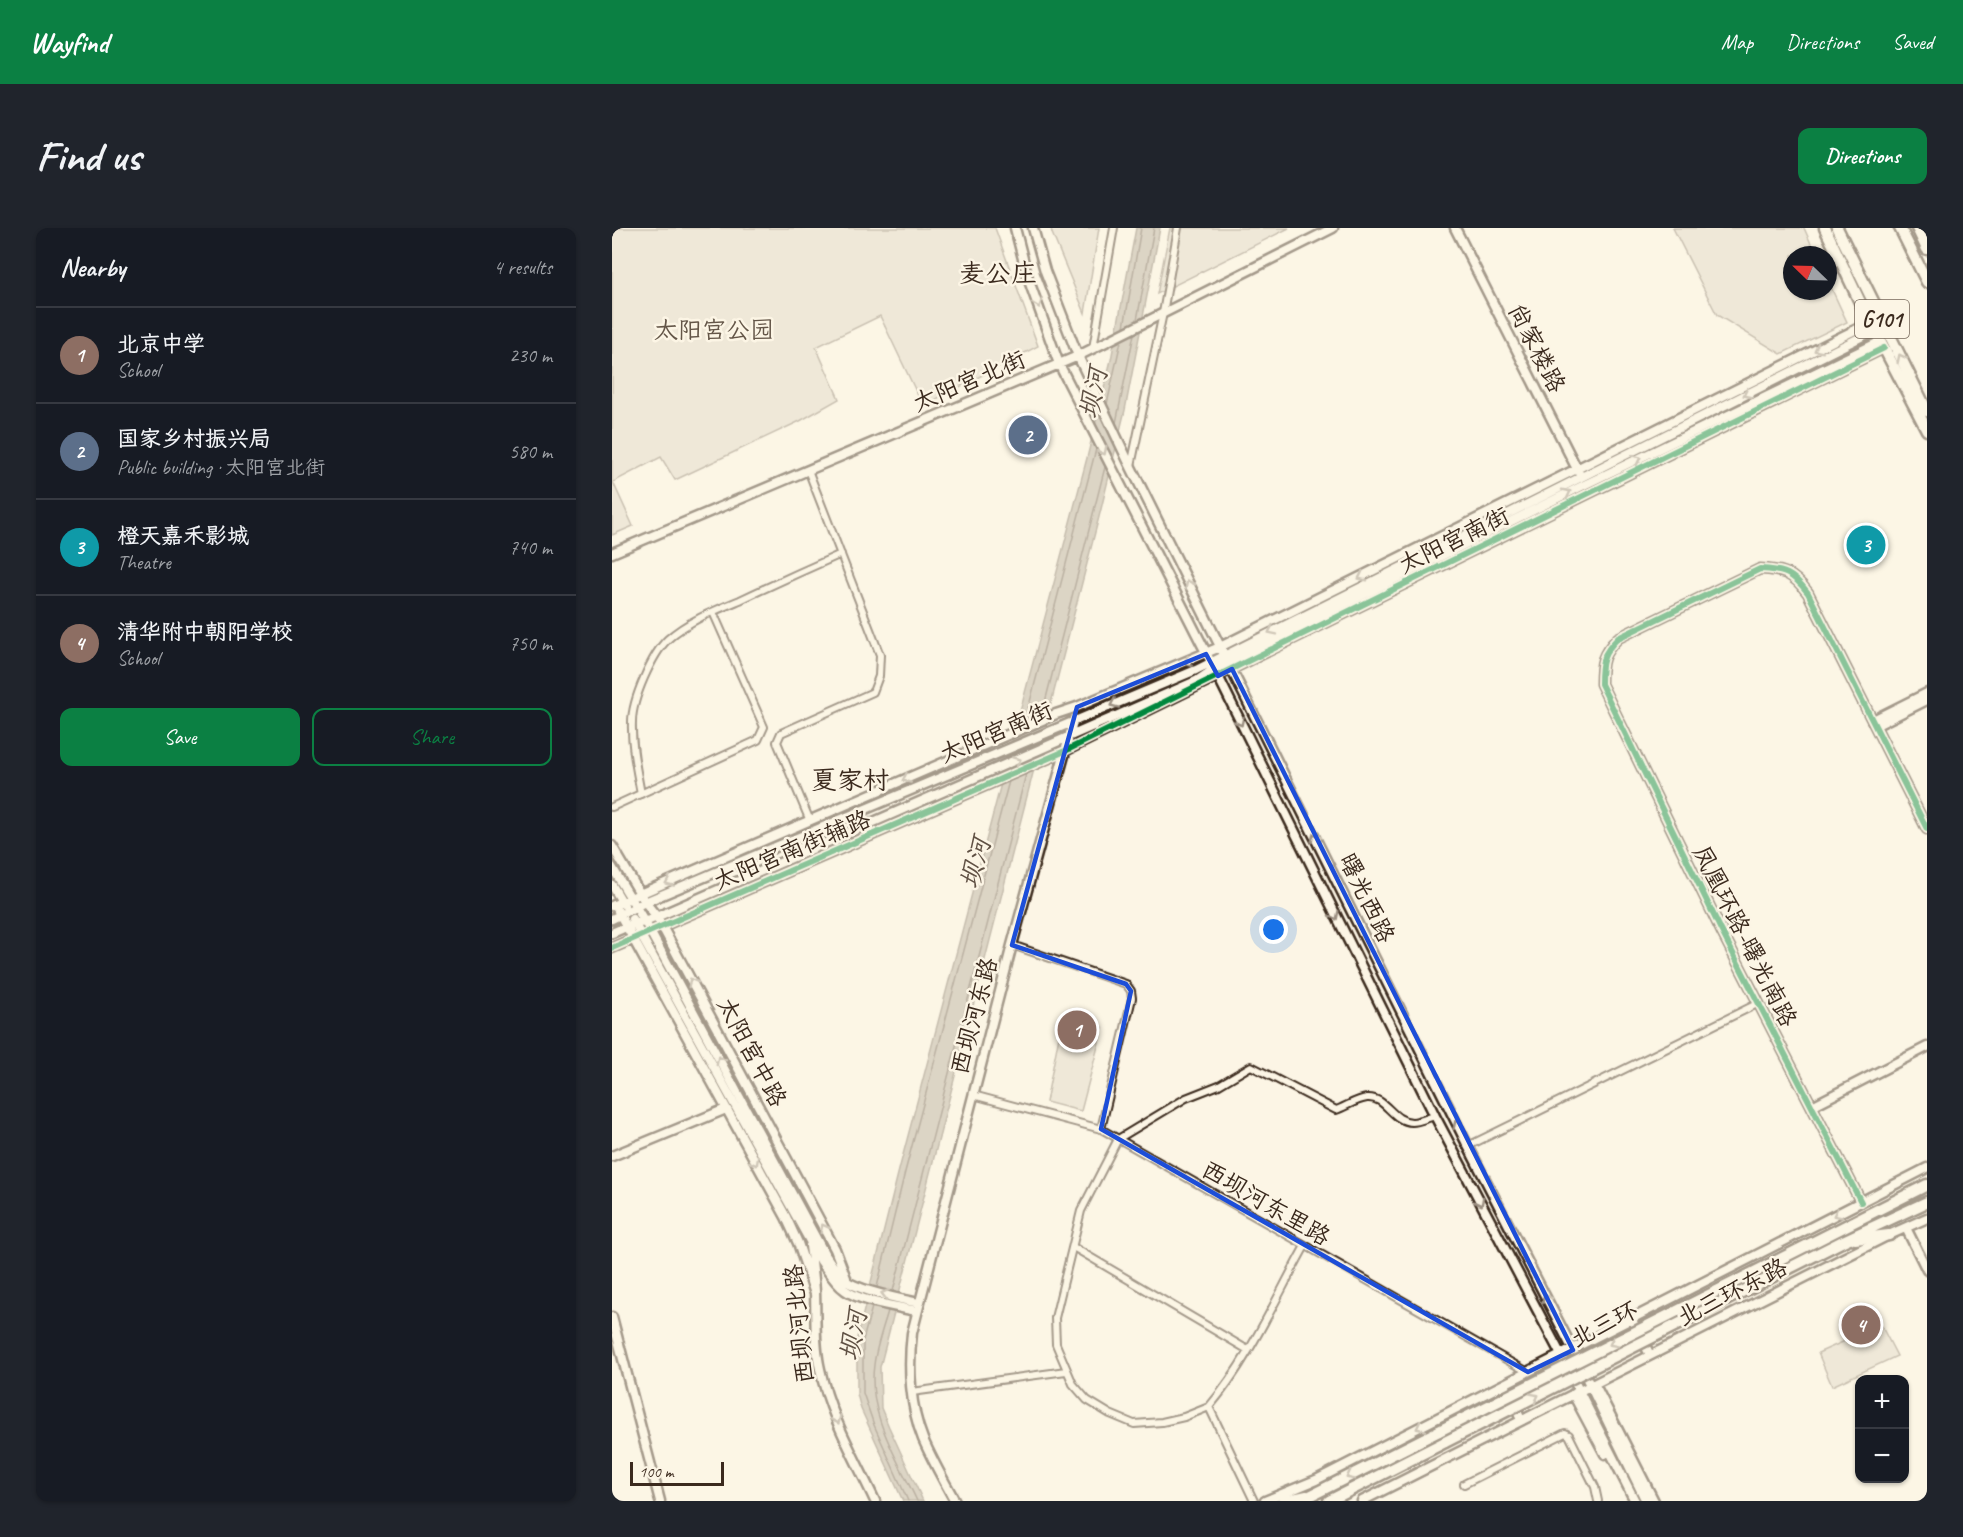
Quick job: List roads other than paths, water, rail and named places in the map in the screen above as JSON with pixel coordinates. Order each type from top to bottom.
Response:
[{"type":"highway","name":"G101","points":[[1824,228],[1927,430]]},
{"type":"highway","name":"G101","points":[[1837,228],[1927,411]]},
{"type":"highway","points":[[1900,228],[1927,282]]},
{"type":"highway","points":[[1917,228],[1927,249]]},
{"type":"highway","name":"北三环","points":[[1300,1501],[1927,1185]]},
{"type":"highway","name":"北三环","points":[[1329,1501],[1843,1241],[1927,1202]]},
{"type":"highway","points":[[1843,1241],[1889,1235]]},
{"type":"highway","points":[[1284,1501],[1313,1494]]},
{"type":"street","points":[[1016,228],[1028,278],[1059,364]]},
{"type":"street","points":[[1033,228],[1045,271],[1078,356]]},
{"type":"street","points":[[1093,348],[1114,228]]},
{"type":"street","points":[[1130,464],[1178,228]]},
{"type":"street","name":"太阳宫北街","points":[[612,554],[1078,356],[1333,228]]},
{"type":"street","name":"尚家楼路","points":[[1455,228],[1580,477]]},
{"type":"street","name":"太阳宫南街","points":[[643,898],[1212,666],[1873,326]]},
{"type":"street","name":"太阳宫南街","points":[[986,786],[1065,752],[1226,658],[1580,477],[1882,345]]},
{"type":"street","name":"太阳宫南街","points":[[1226,658],[1882,345]]},
{"type":"street","name":"曙光西路","points":[[1078,356],[1468,1146],[1591,1384]]},
{"type":"street","name":"曙光西路","points":[[1059,364],[1435,1116],[1561,1355],[1576,1392],[1631,1500]]},
{"type":"street","points":[[808,471],[880,655],[879,676],[873,692],[781,733],[777,741],[810,821]]},
{"type":"street","points":[[641,794],[632,721],[636,697],[650,666],[667,640],[713,612],[841,554]]},
{"type":"street","name":"凤凰环路-曙光南路","points":[[1862,1202],[1721,930],[1601,684],[1601,664],[1606,650],[1618,638],[1760,569],[1779,570],[1797,578],[1808,593],[1874,723]]},
{"type":"street","points":[[612,807],[758,740],[764,727],[713,612]]},
{"type":"street","name":"太阳宫南街","points":[[620,915],[634,902],[810,821],[1050,716],[1212,666]]},
{"type":"street","name":"太阳宫南街","points":[[612,933],[657,917],[1068,739],[1196,681],[1212,666]]},
{"type":"street","points":[[1874,723],[1927,693]]},
{"type":"street","points":[[1874,723],[1927,700]]},
{"type":"street","name":"西坝河东路","points":[[955,1501],[922,1436],[912,1392],[910,1346],[914,1306],[974,1095],[1077,707]]},
{"type":"street","points":[[1874,723],[1927,828]]},
{"type":"street","name":"太阳宫南街辅路","points":[[612,948],[986,786]]},
{"type":"street","name":"太阳宫中路","points":[[612,846],[662,926],[835,1249],[847,1282]]},
{"type":"street","name":"太阳宫中路","points":[[612,867],[650,931],[825,1255],[837,1272],[857,1291]]},
{"type":"street","name":"太阳宫中路","points":[[612,885],[620,915],[630,925],[725,1087],[808,1239],[833,1279],[844,1290],[857,1291]]},
{"type":"street","name":"太阳宫南街","points":[[615,903],[634,902]]},
{"type":"street","name":"太阳宫中路","points":[[637,937],[726,1109],[786,1217],[798,1243],[815,1294]]},
{"type":"street","points":[[1012,945],[1126,984],[1131,991],[1132,998],[1101,1129]]},
{"type":"street","points":[[1468,1146],[1759,1003]]},
{"type":"street","points":[[704,1030],[715,1025]]},
{"type":"street","points":[[1812,1106],[1927,1047]]},
{"type":"street","points":[[1305,1246],[1248,1350],[1209,1407],[1184,1417],[1162,1422],[1134,1424],[1110,1414],[1087,1400],[1073,1384],[1056,1344],[1055,1318],[1081,1211],[1118,1139],[1186,1098],[1219,1085],[1251,1066],[1336,1110],[1367,1098],[1380,1100],[1395,1117],[1405,1122],[1435,1116]]},
{"type":"street","points":[[725,1087],[737,1128]]},
{"type":"street","points":[[737,1091],[761,1110]]},
{"type":"street","name":"西坝河东里路","points":[[974,1095],[1101,1129],[1528,1372]]},
{"type":"street","points":[[612,1156],[726,1109]]},
{"type":"street","name":"北三环东路","points":[[1561,1355],[1927,1168]]},
{"type":"street","name":"北三环东路","points":[[1362,1501],[1591,1384],[1927,1218]]},
{"type":"street","points":[[1906,1228],[1927,1270]]},
{"type":"street","name":"西坝河北路","points":[[808,1239],[815,1294],[814,1316],[819,1368],[827,1395],[875,1501]]},
{"type":"street","points":[[1072,1247],[1248,1350]]},
{"type":"street","points":[[857,1291],[914,1306]]},
{"type":"street","points":[[612,1317],[660,1501]]},
{"type":"street","points":[[1632,1320],[1650,1355]]},
{"type":"street","points":[[1265,1501],[1316,1480],[1561,1355]]},
{"type":"street","points":[[912,1392],[1066,1371]]},
{"type":"street","points":[[1505,1384],[1521,1420]]},
{"type":"street","points":[[1591,1384],[1654,1501]]},
{"type":"street","points":[[1591,1384],[1647,1501]]},
{"type":"street","points":[[1209,1407],[1254,1501]]},
{"type":"street","points":[[1464,1484],[1565,1433],[1569,1435],[1595,1487],[1598,1501]]},
{"type":"street","points":[[1646,1485],[1647,1501]]},
{"type":"water","points":[[1136,228],[1160,228],[1125,410],[880,1367],[881,1408],[923,1501],[903,1501],[861,1409],[857,1394],[857,1338],[899,1170],[1087,458],[1111,360]]},
{"type":"place","name":"国家乡村振兴局","points":[[1028,435]]},
{"type":"place","name":"橙天嘉禾影城","points":[[1866,545]]},
{"type":"place","name":"北京中学","points":[[1077,1030]]},
{"type":"place","name":"清华附中朝阳学校","points":[[1861,1325]]},
{"type":"district","name":"麦公庄","points":[[998,273]]},
{"type":"district","name":"夏家村","points":[[850,780]]},
{"type":"park label","name":"太阳宫公园","points":[[714,330]]},
{"type":"water label","name":"坝河","points":[[1093,393]]},
{"type":"water label","name":"坝河","points":[[975,863]]},
{"type":"water label","name":"坝河","points":[[853,1335]]}]
